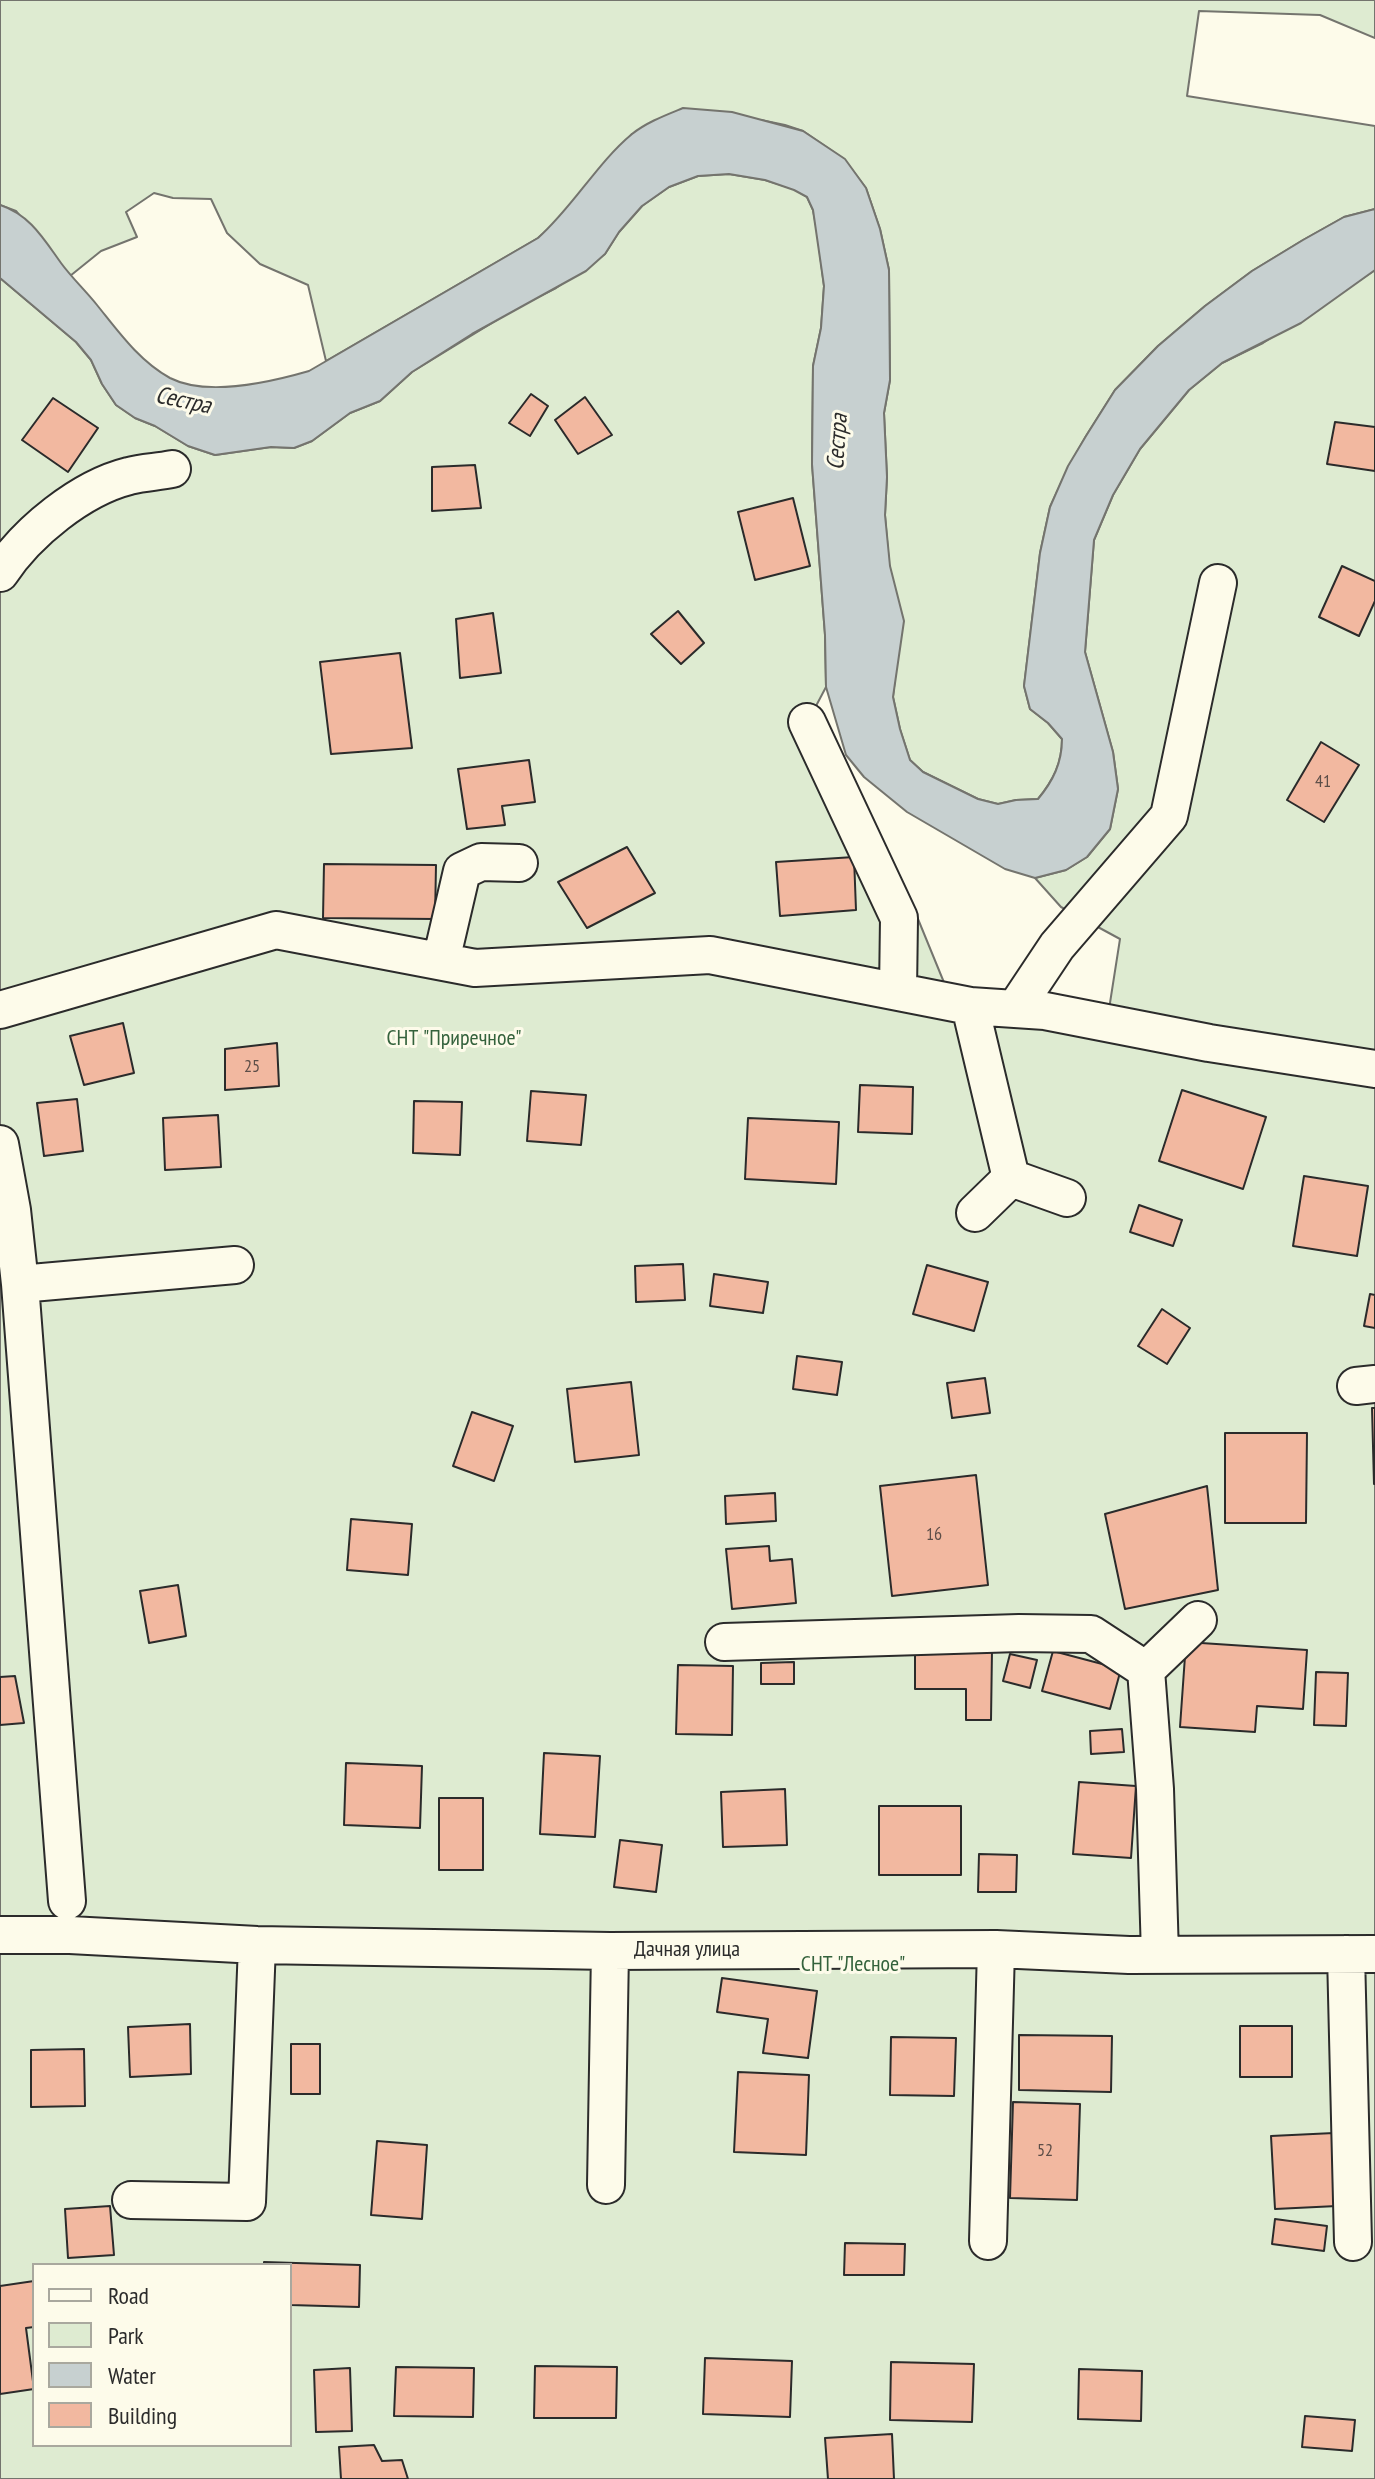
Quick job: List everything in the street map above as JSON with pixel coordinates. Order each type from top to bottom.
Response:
[{"type":"street","points":[[0,573],[36,529],[73,503],[128,476],[172,469]]},
{"type":"street","points":[[1015,1009],[1057,946],[1169,816],[1218,583]]},
{"type":"street","points":[[807,722],[899,918],[898,992]]},
{"type":"street","points":[[441,961],[462,871],[481,862],[519,863]]},
{"type":"street","points":[[0,1010],[276,930],[475,968],[710,955],[970,1006],[1045,1011],[1209,1043],[1375,1069]]},
{"type":"street","points":[[970,1006],[1011,1178]]},
{"type":"street","points":[[0,1144],[12,1210],[20,1284],[67,1901]]},
{"type":"street","points":[[1011,1178],[1067,1198]]},
{"type":"street","points":[[975,1213],[1011,1178]]},
{"type":"street","points":[[20,1284],[235,1265]]},
{"type":"street","points":[[1146,1670],[1198,1620]]},
{"type":"street","points":[[724,1642],[1019,1633],[1091,1634],[1146,1670]]},
{"type":"street","points":[[1146,1670],[1155,1789],[1160,1955]]},
{"type":"street","name":"Дачная улица","points":[[0,1935],[93,1936],[257,1945],[610,1951],[996,1949],[1160,1955],[1360,1954]]},
{"type":"street","points":[[131,2200],[247,2202],[257,1945]]},
{"type":"street","points":[[988,2241],[996,1949]]},
{"type":"street","points":[[606,2185],[610,1951]]},
{"type":"street","points":[[1353,2242],[1360,1954]]},
{"type":"green space","points":[[0,0],[1375,0],[1375,38],[1320,15],[1199,11],[1187,96],[1375,126],[1375,209],[1344,217],[1252,271],[1158,346],[1115,390],[1069,466],[1050,507],[1040,553],[1024,686],[1030,709],[1062,739],[1058,764],[1038,799],[998,804],[978,799],[923,772],[910,760],[900,729],[893,697],[897,660],[885,515],[884,413],[890,380],[889,270],[880,229],[866,188],[844,159],[803,131],[761,120],[632,134],[554,224],[538,238],[326,361],[308,285],[260,264],[227,233],[211,199],[173,198],[154,193],[126,212],[137,237],[101,251],[70,276],[16,211],[0,205]]},
{"type":"green space","points":[[729,174],[794,189],[807,197],[813,210],[824,286],[821,328],[813,366],[812,464],[826,687],[807,723],[899,918],[918,919],[952,1002],[1107,1022],[1120,939],[1061,907],[1035,878],[1066,870],[1087,857],[1110,829],[1118,789],[1113,752],[1085,652],[1094,540],[1113,495],[1140,449],[1189,390],[1222,363],[1263,343],[1375,270],[1375,2479],[0,2479],[0,278],[76,342],[91,360],[116,405],[135,418],[188,446],[215,455],[271,447],[294,448],[312,441],[350,413],[380,401],[412,372],[518,307],[556,288],[605,254],[642,206],[669,187],[698,176]]},
{"type":"water","name":"Сестра","points":[[683,108],[732,112],[803,131],[845,159],[866,188],[880,229],[889,270],[890,380],[884,413],[885,515],[890,566],[904,621],[893,697],[910,760],[923,772],[978,799],[998,804],[1038,799],[1058,764],[1062,739],[1030,709],[1024,686],[1040,553],[1050,507],[1068,466],[1115,390],[1158,346],[1252,271],[1344,217],[1375,209],[1375,270],[1301,323],[1222,363],[1189,390],[1140,449],[1113,495],[1094,540],[1085,652],[1113,752],[1118,789],[1110,829],[1087,857],[1066,870],[1035,878],[1005,869],[907,812],[864,777],[846,755],[826,687],[812,464],[813,366],[821,328],[824,286],[813,210],[807,197],[765,180],[729,174],[698,176],[669,187],[642,206],[605,254],[586,271],[472,334],[412,372],[380,401],[350,413],[312,441],[294,448],[271,447],[215,455],[188,446],[135,418],[116,405],[91,360],[76,342],[0,278],[0,205],[20,215],[35,228],[130,345],[148,363],[170,378],[185,384],[220,387],[294,375],[309,371],[538,238],[563,213],[607,158],[632,134],[650,122]]},
{"type":"building","points":[[531,394],[548,406],[530,436],[509,423]]},
{"type":"building","points":[[585,397],[612,435],[578,454],[555,420]]},
{"type":"building","points":[[53,398],[98,428],[68,472],[22,440]]},
{"type":"building","points":[[1335,422],[1375,427],[1375,471],[1327,464]]},
{"type":"building","points":[[475,465],[481,508],[432,511],[432,467]]},
{"type":"building","points":[[793,498],[810,566],[755,580],[738,512]]},
{"type":"building","points":[[1342,566],[1375,581],[1375,601],[1359,636],[1319,617]]},
{"type":"building","points":[[678,611],[704,643],[681,664],[651,634]]},
{"type":"building","points":[[493,613],[501,673],[460,678],[456,619]]},
{"type":"building","points":[[400,653],[412,748],[331,754],[320,662]]},
{"type":"building","points":[[1321,742],[1359,765],[1324,822],[1287,800]]},
{"type":"building","points":[[529,760],[535,802],[502,806],[505,825],[467,829],[458,769]]},
{"type":"building","points":[[627,847],[655,893],[587,928],[558,882]]},
{"type":"building","points":[[854,857],[856,910],[780,916],[776,862]]},
{"type":"building","points":[[324,864],[436,865],[435,919],[323,918]]},
{"type":"building","points":[[123,1023],[134,1073],[84,1085],[70,1036]]},
{"type":"building","points":[[277,1043],[279,1086],[225,1090],[225,1049]]},
{"type":"building","points":[[860,1085],[913,1087],[912,1134],[858,1132]]},
{"type":"building","points":[[1182,1090],[1266,1117],[1243,1189],[1159,1161]]},
{"type":"building","points":[[531,1091],[586,1095],[581,1145],[527,1141]]},
{"type":"building","points":[[77,1099],[83,1151],[44,1156],[37,1103]]},
{"type":"building","points":[[414,1101],[462,1102],[460,1155],[413,1153]]},
{"type":"building","points":[[218,1115],[221,1167],[165,1170],[163,1118]]},
{"type":"building","points":[[748,1118],[839,1122],[836,1184],[745,1179]]},
{"type":"building","points":[[1304,1176],[1368,1186],[1357,1256],[1293,1246]]},
{"type":"building","points":[[1139,1205],[1182,1220],[1173,1246],[1130,1232]]},
{"type":"building","points":[[683,1264],[685,1300],[636,1302],[635,1266]]},
{"type":"building","points":[[927,1265],[988,1282],[974,1331],[913,1314]]},
{"type":"building","points":[[714,1274],[768,1282],[763,1313],[710,1306]]},
{"type":"building","points":[[1370,1294],[1375,1295],[1375,1328],[1364,1326]]},
{"type":"building","points":[[1162,1309],[1190,1328],[1167,1364],[1138,1346]]},
{"type":"building","points":[[797,1356],[842,1362],[837,1395],[793,1389]]},
{"type":"building","points":[[985,1378],[990,1413],[952,1418],[947,1383]]},
{"type":"building","points":[[631,1382],[639,1455],[575,1462],[567,1389]]},
{"type":"building","points":[[1372,1408],[1375,1408],[1375,1484],[1374,1484]]},
{"type":"building","points":[[472,1412],[513,1426],[494,1481],[453,1466]]},
{"type":"building","points":[[1225,1433],[1307,1433],[1306,1523],[1225,1523]]},
{"type":"building","points":[[976,1475],[988,1585],[892,1596],[880,1486]]},
{"type":"building","points":[[1207,1486],[1218,1590],[1125,1609],[1105,1514]]},
{"type":"building","points":[[775,1493],[776,1521],[726,1524],[725,1496]]},
{"type":"building","points":[[351,1519],[412,1524],[408,1575],[347,1570]]},
{"type":"building","points":[[769,1546],[770,1561],[792,1559],[796,1603],[732,1609],[726,1549]]},
{"type":"building","points":[[178,1585],[186,1636],[149,1643],[140,1591]]},
{"type":"building","points":[[1186,1642],[1307,1650],[1303,1709],[1257,1706],[1255,1732],[1180,1727]]},
{"type":"building","points":[[915,1650],[992,1650],[991,1720],[966,1720],[966,1689],[915,1689]]},
{"type":"building","points":[[1053,1651],[1121,1669],[1110,1709],[1042,1691]]},
{"type":"building","points":[[1010,1654],[1037,1660],[1030,1688],[1003,1681]]},
{"type":"building","points":[[794,1662],[794,1684],[761,1684],[761,1663]]},
{"type":"building","points":[[678,1665],[733,1666],[732,1735],[676,1734]]},
{"type":"building","points":[[1316,1672],[1348,1673],[1346,1726],[1314,1725]]},
{"type":"building","points":[[15,1676],[24,1723],[0,1725],[0,1677]]},
{"type":"building","points":[[1122,1729],[1124,1752],[1091,1754],[1090,1731]]},
{"type":"building","points":[[544,1753],[600,1756],[595,1837],[540,1834]]},
{"type":"building","points":[[346,1763],[422,1766],[420,1828],[344,1825]]},
{"type":"building","points":[[1079,1782],[1136,1786],[1131,1858],[1073,1854]]},
{"type":"building","points":[[785,1789],[787,1845],[723,1847],[721,1792]]},
{"type":"building","points":[[439,1798],[483,1798],[483,1870],[439,1870]]},
{"type":"building","points":[[879,1806],[961,1806],[961,1875],[879,1875]]},
{"type":"building","points":[[620,1840],[662,1845],[656,1892],[614,1887]]},
{"type":"building","points":[[979,1854],[1017,1855],[1016,1892],[978,1892]]},
{"type":"building","points":[[722,1978],[817,1991],[808,2058],[763,2053],[768,2019],[717,2012]]},
{"type":"building","points":[[190,2024],[191,2074],[130,2077],[128,2027]]},
{"type":"building","points":[[1240,2026],[1292,2026],[1292,2077],[1240,2077]]},
{"type":"building","points":[[1019,2035],[1112,2036],[1111,2092],[1019,2090]]},
{"type":"building","points":[[891,2037],[956,2038],[954,2096],[890,2095]]},
{"type":"building","points":[[291,2044],[320,2044],[320,2094],[291,2094]]},
{"type":"building","points":[[84,2049],[85,2106],[31,2107],[31,2050]]},
{"type":"building","points":[[738,2072],[809,2075],[806,2155],[734,2152]]},
{"type":"building","points":[[1013,2102],[1080,2104],[1077,2200],[1010,2198]]},
{"type":"building","points":[[1334,2133],[1337,2206],[1275,2209],[1271,2136]]},
{"type":"building","points":[[377,2141],[427,2145],[422,2219],[371,2215]]},
{"type":"building","points":[[110,2206],[114,2255],[68,2258],[65,2209]]},
{"type":"building","points":[[1275,2219],[1327,2226],[1324,2251],[1272,2244]]},
{"type":"building","points":[[845,2243],[905,2244],[904,2275],[844,2275]]},
{"type":"building","points":[[264,2262],[360,2265],[359,2307],[292,2305],[292,2263]]},
{"type":"building","points":[[32,2281],[32,2327],[26,2328],[32,2389],[0,2394],[0,2286]]},
{"type":"building","points":[[705,2358],[792,2361],[790,2417],[703,2414]]},
{"type":"building","points":[[891,2362],[974,2364],[972,2422],[890,2420]]},
{"type":"building","points":[[535,2366],[617,2367],[616,2418],[534,2418]]},
{"type":"building","points":[[396,2367],[474,2368],[473,2417],[394,2416]]},
{"type":"building","points":[[350,2368],[352,2431],[316,2432],[314,2370]]},
{"type":"building","points":[[1079,2369],[1142,2371],[1141,2421],[1078,2419]]},
{"type":"building","points":[[1305,2416],[1355,2420],[1352,2451],[1302,2447]]},
{"type":"building","points":[[892,2434],[894,2479],[828,2479],[825,2438]]},
{"type":"building","points":[[374,2445],[382,2461],[402,2460],[408,2479],[341,2479],[339,2447]]},
{"type":"park label","name":"СНТ \"Приречное\"","points":[[454,1039]]},
{"type":"park label","name":"СНТ \"Лесное\"","points":[[853,1965]]}]
